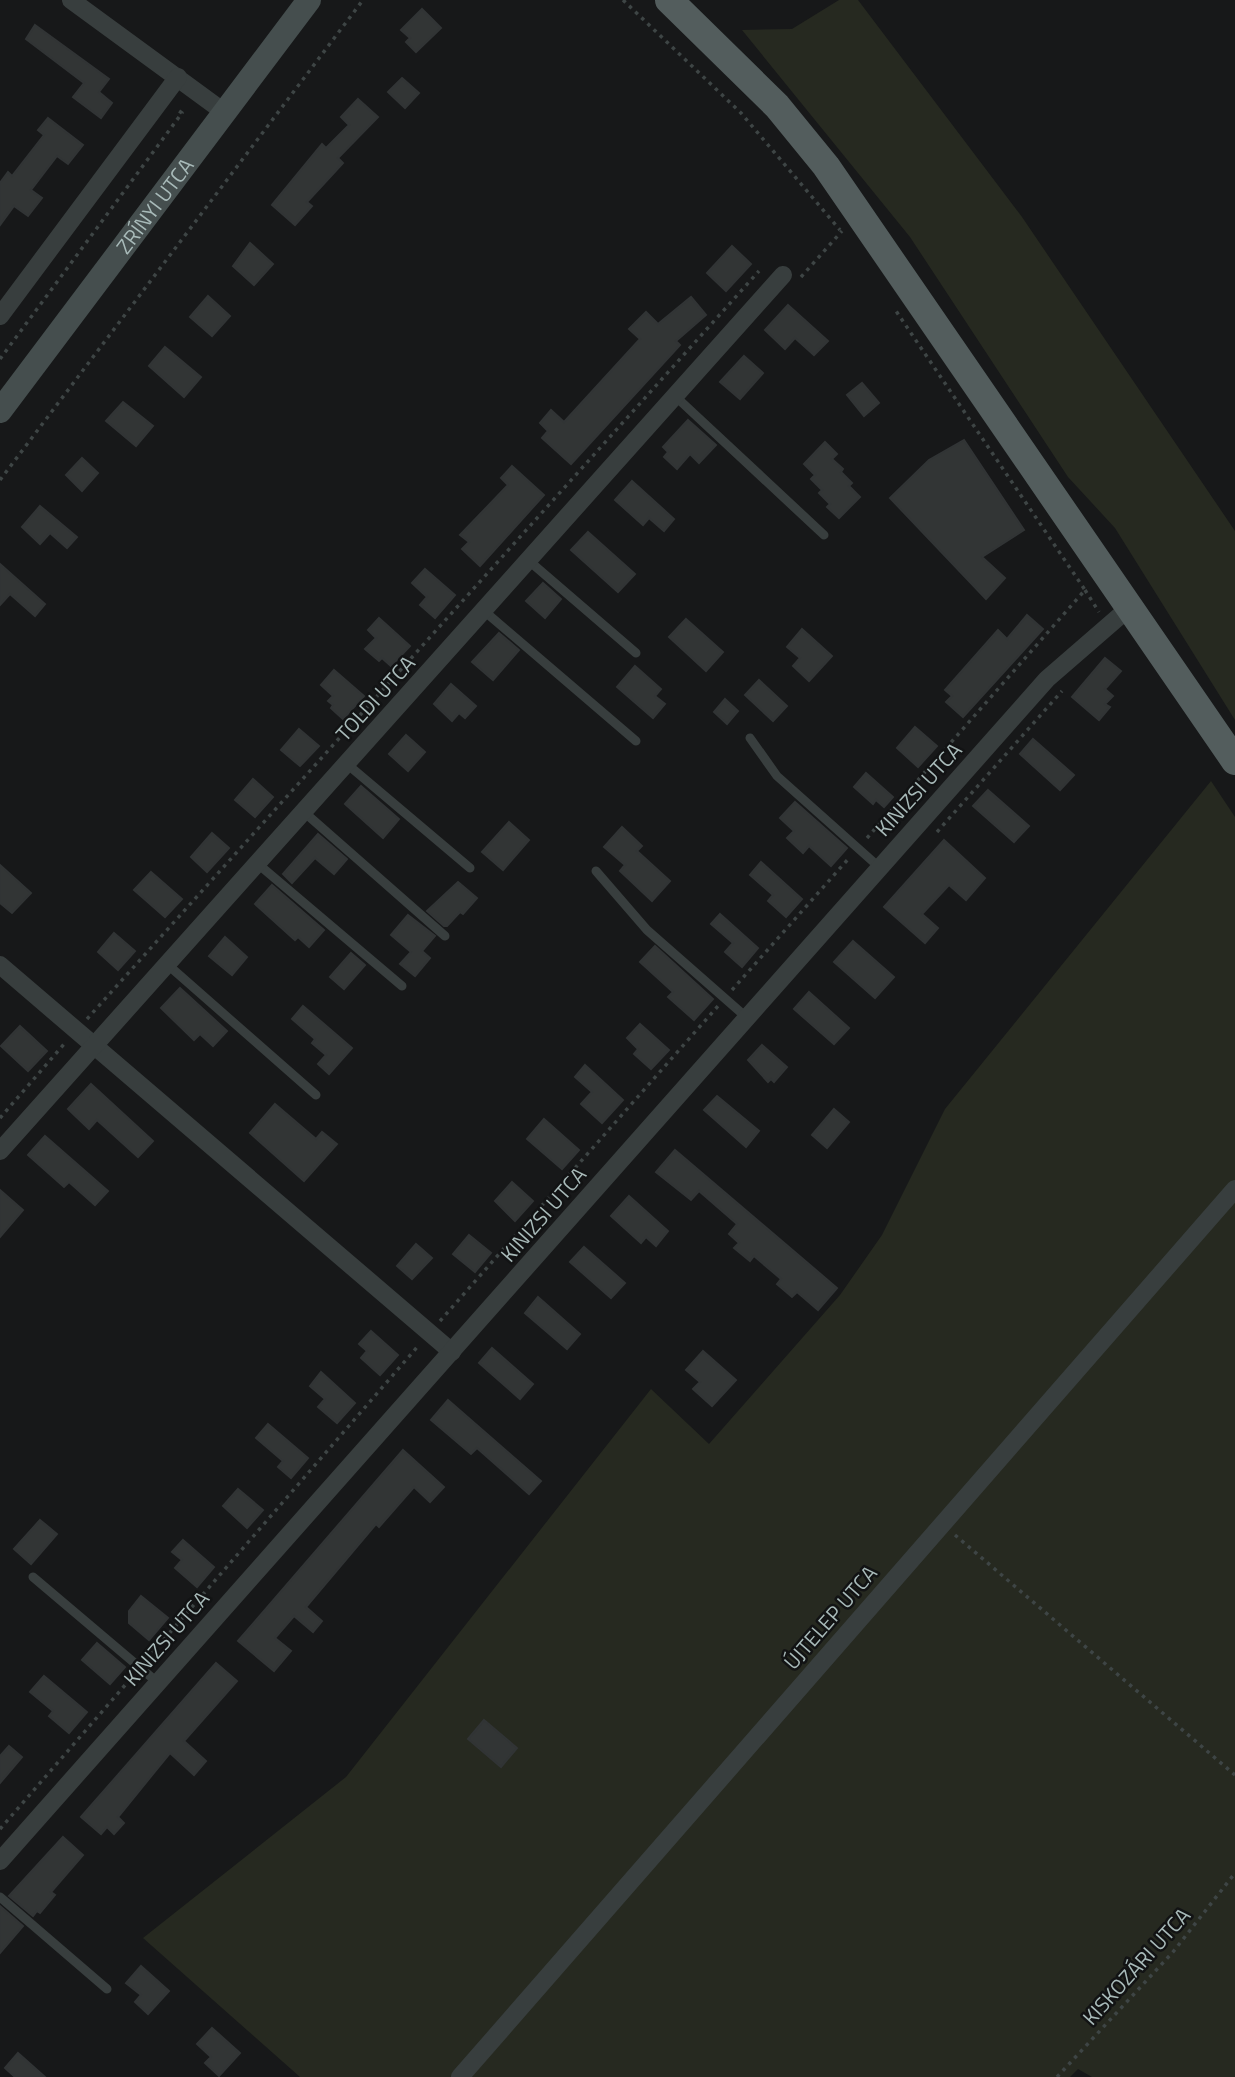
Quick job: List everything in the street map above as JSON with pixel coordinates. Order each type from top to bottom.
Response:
[{"type":"main road","name":"ZRÍNYI UTCA","points":[[0,411],[309,0]]},
{"type":"main road","points":[[669,0],[778,106],[827,166],[1235,761]]},
{"type":"street","points":[[76,1],[224,112]]},
{"type":"street","points":[[0,316],[178,77]]},
{"type":"street","name":"TOLDI UTCA","points":[[0,1151],[783,275]]},
{"type":"street","name":"KINIZSI UTCA","points":[[0,1861],[1047,678],[1130,607]]},
{"type":"street","points":[[0,965],[452,1352]]},
{"type":"street","name":"ÚJTELEP UTCA","points":[[460,2077],[1235,1189]]},
{"type":"lane","points":[[675,396],[824,535]]},
{"type":"lane","points":[[528,560],[636,653]]},
{"type":"lane","points":[[484,610],[636,741]]},
{"type":"lane","points":[[750,738],[777,776],[879,867]]},
{"type":"lane","points":[[347,764],[470,868]]},
{"type":"lane","points":[[304,812],[444,936]]},
{"type":"lane","points":[[258,864],[402,986]]},
{"type":"lane","points":[[596,871],[647,930],[746,1017]]},
{"type":"lane","points":[[168,965],[316,1095]]},
{"type":"lane","points":[[33,1577],[158,1682]]},
{"type":"lane","points":[[0,1897],[107,1989]]},
{"type":"path","points":[[0,480],[363,0]]},
{"type":"path","points":[[623,0],[741,113],[796,175],[849,243]]},
{"type":"path","points":[[0,359],[182,113],[162,98]]},
{"type":"path","points":[[0,1118],[760,271]]},
{"type":"path","points":[[895,310],[1107,624]]},
{"type":"path","points":[[146,1660],[430,1332],[1085,590]]},
{"type":"path","points":[[941,1524],[1235,1774]]},
{"type":"path","points":[[0,1829],[137,1670]]},
{"type":"path","name":"KISKOZÁRI UTCA","points":[[1057,2077],[1173,1952],[1235,1873]]},
{"type":"shaded area","points":[[839,0],[858,0],[1022,217],[1235,531],[1235,720],[1115,528],[1068,477],[910,237],[742,30],[792,29]]},
{"type":"shaded area","points":[[1211,781],[1235,817],[1235,2077],[1092,2077],[1078,2069],[1070,2077],[300,2077],[143,1938],[346,1777],[651,1389],[709,1444],[840,1295],[882,1235],[945,1109]]},
{"type":"building","points":[[422,9],[441,28],[416,52],[406,42],[410,38],[401,30]]},
{"type":"building","points":[[35,25],[109,79],[99,92],[112,103],[101,118],[73,97],[84,83],[26,39]]},
{"type":"building","points":[[402,78],[419,93],[405,108],[388,92]]},
{"type":"building","points":[[358,99],[378,117],[338,158],[343,163],[307,202],[312,206],[295,225],[272,205],[322,144],[326,148],[349,125],[341,117]]},
{"type":"building","points":[[48,118],[83,145],[68,164],[57,156],[31,190],[42,198],[28,216],[14,206],[0,225],[0,183],[8,172],[12,176],[44,135],[38,130]]},
{"type":"building","points":[[250,243],[273,264],[254,285],[233,266]]},
{"type":"building","points":[[732,246],[751,264],[726,291],[707,273]]},
{"type":"building","points":[[208,296],[230,316],[212,336],[190,317]]},
{"type":"building","points":[[691,297],[706,315],[676,341],[680,345],[571,464],[542,438],[548,431],[540,423],[551,410],[564,422],[640,339],[629,329],[646,312],[658,324]]},
{"type":"building","points":[[788,305],[828,341],[814,355],[795,338],[785,349],[765,330]]},
{"type":"building","points":[[165,347],[201,377],[184,397],[149,366]]},
{"type":"building","points":[[744,356],[763,373],[740,399],[720,382]]},
{"type":"building","points":[[862,383],[879,403],[864,416],[847,395]]},
{"type":"building","points":[[123,402],[153,426],[136,446],[106,421]]},
{"type":"building","points":[[688,420],[716,445],[699,463],[690,454],[677,469],[664,457],[668,452],[663,447]]},
{"type":"building","points":[[964,440],[1024,530],[982,557],[1005,578],[986,599],[890,498],[929,460]]},
{"type":"building","points":[[825,442],[837,454],[832,459],[843,469],[841,472],[852,483],[849,486],[860,497],[839,518],[827,507],[830,504],[819,493],[822,490],[811,479],[815,475],[804,464]]},
{"type":"building","points":[[82,458],[98,473],[82,491],[66,475]]},
{"type":"building","points":[[512,466],[544,495],[480,566],[462,549],[469,542],[460,535],[508,485],[501,478]]},
{"type":"building","points":[[632,481],[674,519],[664,531],[649,518],[643,525],[615,500]]},
{"type":"building","points":[[40,506],[77,537],[67,548],[50,533],[40,544],[22,527]]},
{"type":"building","points":[[588,532],[635,574],[618,592],[571,550]]},
{"type":"building","points":[[0,564],[45,604],[35,616],[10,594],[0,605]]},
{"type":"building","points":[[425,569],[455,595],[435,618],[420,605],[427,597],[412,583]]},
{"type":"building","points":[[543,583],[561,599],[545,618],[526,601]]},
{"type":"building","points":[[1027,615],[1043,629],[963,717],[946,702],[952,696],[945,690],[998,630],[1007,639]]},
{"type":"building","points":[[379,618],[410,646],[391,666],[382,658],[379,661],[365,649],[376,638],[368,630]]},
{"type":"building","points":[[686,619],[723,652],[706,671],[669,637]]},
{"type":"building","points":[[802,629],[832,656],[809,681],[793,666],[800,658],[787,647]]},
{"type":"building","points":[[499,633],[519,650],[493,680],[472,662]]},
{"type":"building","points":[[1105,658],[1121,671],[1105,689],[1113,696],[1105,704],[1110,707],[1099,720],[1072,697]]},
{"type":"building","points":[[635,666],[661,689],[655,696],[665,704],[653,718],[617,687]]},
{"type":"building","points":[[334,670],[364,696],[343,719],[331,708],[333,705],[328,701],[333,696],[321,685]]},
{"type":"building","points":[[759,680],[787,706],[773,721],[745,695]]},
{"type":"building","points":[[451,684],[476,706],[465,718],[459,713],[452,721],[434,704]]},
{"type":"building","points":[[725,699],[738,711],[727,724],[714,712]]},
{"type":"building","points":[[915,727],[937,746],[918,767],[897,748]]},
{"type":"building","points":[[299,729],[319,746],[300,766],[281,750]]},
{"type":"building","points":[[406,735],[425,752],[408,771],[389,754]]},
{"type":"building","points":[[1033,739],[1074,775],[1060,790],[1020,754]]},
{"type":"building","points":[[866,773],[893,797],[884,807],[876,800],[873,804],[854,787]]},
{"type":"building","points":[[253,779],[273,797],[255,817],[235,800]]},
{"type":"building","points":[[361,786],[399,819],[383,838],[345,804]]},
{"type":"building","points":[[988,790],[1029,826],[1014,842],[973,806]]},
{"type":"building","points":[[795,802],[847,848],[831,866],[809,846],[803,853],[787,838],[794,831],[780,818]]},
{"type":"building","points":[[509,822],[529,840],[503,870],[482,852]]},
{"type":"building","points":[[622,827],[642,846],[637,851],[670,881],[652,901],[620,871],[625,865],[604,847]]},
{"type":"building","points":[[212,833],[229,848],[207,872],[191,857]]},
{"type":"building","points":[[318,834],[347,859],[334,874],[315,858],[292,883],[283,874]]},
{"type":"building","points":[[944,840],[985,878],[966,900],[949,885],[922,914],[938,928],[925,943],[884,907]]},
{"type":"building","points":[[761,862],[802,899],[786,917],[768,901],[773,895],[750,875]]},
{"type":"building","points":[[0,865],[31,893],[12,913],[0,903]]},
{"type":"building","points":[[151,872],[182,899],[165,917],[134,890]]},
{"type":"building","points":[[458,882],[477,898],[463,914],[460,912],[444,926],[427,911]]},
{"type":"building","points":[[272,885],[324,930],[309,947],[298,937],[295,940],[255,904]]},
{"type":"building","points":[[720,914],[758,948],[742,967],[725,952],[733,943],[711,924]]},
{"type":"building","points":[[408,915],[435,936],[422,951],[430,958],[415,976],[400,964],[411,952],[391,935]]},
{"type":"building","points":[[114,933],[135,951],[118,970],[98,952]]},
{"type":"building","points":[[225,937],[247,957],[232,975],[209,956]]},
{"type":"building","points":[[853,941],[894,977],[875,998],[834,962]]},
{"type":"building","points":[[655,946],[713,999],[694,1020],[668,997],[673,992],[640,962]]},
{"type":"building","points":[[351,953],[365,965],[344,989],[330,977]]},
{"type":"building","points":[[180,988],[227,1031],[213,1046],[200,1034],[194,1040],[161,1008]]},
{"type":"building","points":[[809,992],[849,1028],[834,1044],[794,1009]]},
{"type":"building","points":[[303,1006],[352,1048],[329,1074],[318,1064],[326,1055],[312,1043],[315,1039],[292,1019]]},
{"type":"building","points":[[640,1024],[669,1050],[651,1069],[634,1054],[638,1049],[627,1038]]},
{"type":"building","points":[[20,1026],[47,1051],[28,1071],[1,1046]]},
{"type":"building","points":[[762,1045],[787,1067],[774,1082],[771,1079],[768,1082],[748,1060]]},
{"type":"building","points":[[585,1065],[623,1100],[602,1123],[581,1104],[592,1092],[575,1077]]},
{"type":"building","points":[[91,1084],[153,1141],[138,1157],[97,1120],[89,1129],[68,1109]]},
{"type":"building","points":[[717,1096],[759,1131],[746,1147],[704,1110]]},
{"type":"building","points":[[275,1104],[316,1139],[322,1132],[337,1144],[304,1181],[250,1133]]},
{"type":"building","points":[[834,1109],[849,1122],[827,1148],[812,1135]]},
{"type":"building","points":[[544,1119],[579,1150],[562,1169],[527,1139]]},
{"type":"building","points":[[45,1136],[108,1191],[95,1205],[69,1182],[64,1187],[28,1155]]},
{"type":"building","points":[[675,1150],[837,1288],[818,1310],[797,1292],[792,1297],[777,1284],[781,1279],[754,1256],[750,1261],[734,1248],[739,1243],[729,1234],[737,1224],[699,1191],[691,1200],[656,1172]]},
{"type":"building","points":[[512,1182],[533,1201],[515,1221],[495,1201]]},
{"type":"building","points":[[0,1190],[23,1210],[0,1237]]},
{"type":"building","points":[[629,1196],[668,1231],[656,1246],[646,1237],[641,1243],[611,1216]]},
{"type":"building","points":[[469,1235],[491,1253],[475,1272],[453,1254]]},
{"type":"building","points":[[416,1244],[432,1258],[412,1279],[397,1266]]},
{"type":"building","points":[[584,1247],[625,1283],[611,1298],[570,1262]]},
{"type":"building","points":[[538,1297],[580,1334],[567,1349],[525,1313]]},
{"type":"building","points":[[371,1331],[398,1355],[380,1375],[361,1358],[367,1351],[359,1344]]},
{"type":"building","points":[[492,1348],[533,1384],[520,1399],[479,1363]]},
{"type":"building","points":[[703,1351],[736,1380],[712,1406],[693,1389],[700,1382],[686,1370]]},
{"type":"building","points":[[321,1372],[355,1403],[337,1423],[318,1407],[325,1399],[310,1386]]},
{"type":"building","points":[[448,1400],[541,1481],[529,1494],[477,1448],[471,1454],[431,1420]]},
{"type":"building","points":[[268,1424],[308,1458],[291,1478],[278,1467],[283,1461],[256,1438]]},
{"type":"building","points":[[403,1450],[444,1487],[430,1502],[414,1487],[379,1527],[376,1524],[306,1607],[322,1621],[313,1632],[294,1616],[275,1638],[291,1651],[274,1671],[238,1641]]},
{"type":"building","points":[[238,1489],[263,1510],[247,1528],[223,1506]]},
{"type":"building","points":[[40,1520],[57,1534],[31,1564],[14,1549]]},
{"type":"building","points":[[183,1540],[214,1567],[197,1587],[175,1568],[182,1560],[172,1552]]},
{"type":"building","points":[[141,1596],[168,1618],[149,1640],[129,1623],[129,1611]]},
{"type":"building","points":[[97,1643],[125,1667],[110,1684],[82,1660]]},
{"type":"building","points":[[216,1663],[237,1681],[184,1741],[206,1761],[194,1775],[170,1753],[118,1817],[124,1823],[114,1834],[107,1827],[101,1834],[81,1817]]},
{"type":"building","points":[[44,1676],[87,1712],[69,1733],[49,1716],[53,1711],[30,1692]]},
{"type":"building","points":[[484,1720],[517,1748],[501,1767],[468,1739]]},
{"type":"building","points":[[9,1746],[22,1757],[0,1783],[0,1756]]},
{"type":"building","points":[[63,1837],[83,1855],[51,1892],[55,1895],[40,1913],[37,1911],[33,1916],[9,1896]]},
{"type":"building","points":[[0,1906],[23,1926],[0,1953]]},
{"type":"building","points":[[141,1966],[169,1991],[148,2014],[135,2002],[141,1995],[126,1983]]},
{"type":"building","points":[[212,2028],[240,2053],[219,2076],[205,2063],[211,2057],[197,2044]]},
{"type":"building","points":[[18,2053],[45,2077],[15,2077],[5,2068]]}]
